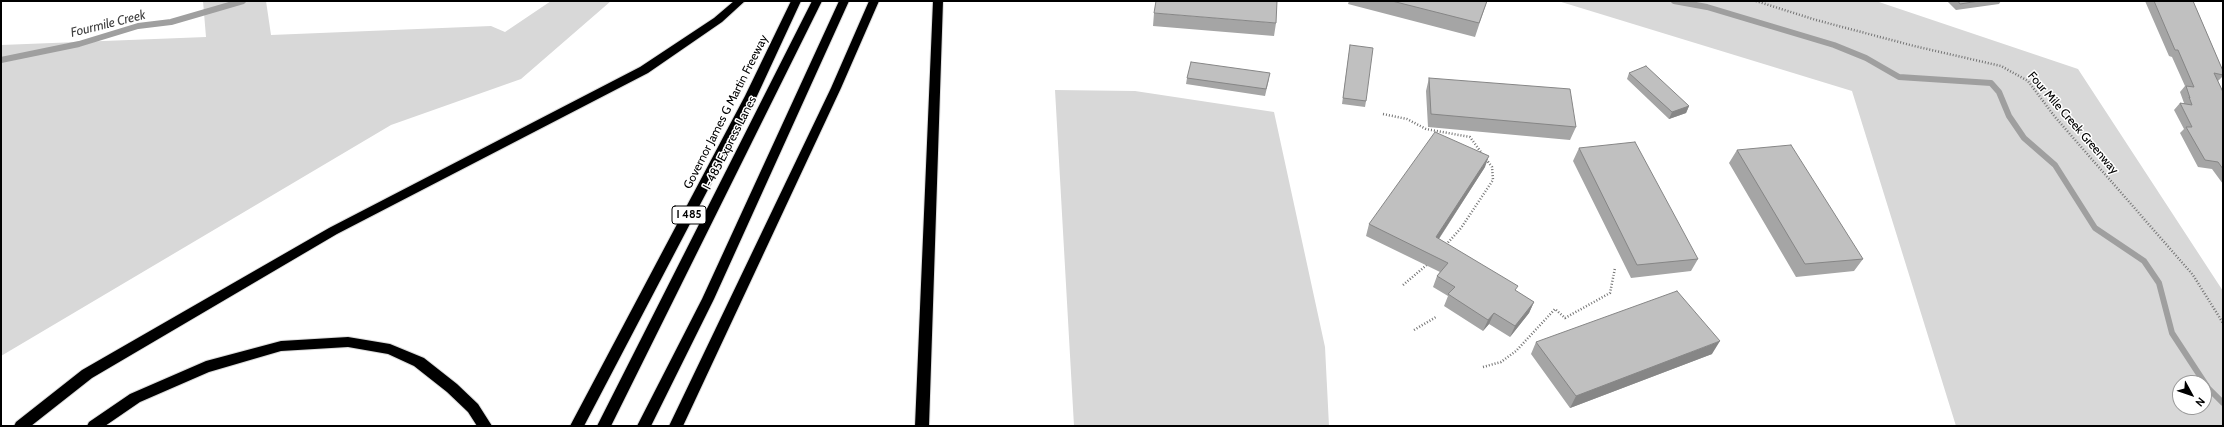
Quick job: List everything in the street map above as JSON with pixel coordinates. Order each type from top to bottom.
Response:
[{"type":"highway","points":[[21,426],[87,374],[333,231],[644,70],[718,20],[740,1]]},
{"type":"highway","name":"Governor James G Martin Freeway","points":[[577,426],[752,96],[796,1]]},
{"type":"highway","name":"I-485 Express Lanes","points":[[604,426],[817,1]]},
{"type":"highway","points":[[644,426],[708,299],[844,1]]},
{"type":"highway","points":[[676,426],[836,88],[874,1]]},
{"type":"highway","points":[[922,426],[938,1]]},
{"type":"highway","points":[[94,426],[135,398],[206,367],[281,346],[348,342],[390,349],[419,362],[473,408],[485,426]]},
{"type":"path","name":"Four Mile Creek Greenway","points":[[1756,1],[1816,20],[1914,46],[2001,66],[2028,81],[2055,117],[2144,217],[2193,275],[2223,323]]},
{"type":"path","points":[[1383,114],[1407,119],[1426,129],[1470,137],[1492,167],[1493,180],[1461,228],[1441,250]]},
{"type":"path","points":[[1403,285],[1432,261]]},
{"type":"path","points":[[1483,367],[1501,362],[1516,351],[1555,309],[1565,318],[1610,293],[1615,268]]},
{"type":"path","points":[[1414,330],[1436,317]]},
{"type":"shaded area","points":[[203,1],[266,1],[271,35],[491,26],[505,32],[551,1],[611,1],[521,79],[391,125],[1,356],[1,45],[206,37]]},
{"type":"shaded area","points":[[1558,1],[1876,1],[2078,69],[2223,291],[2223,426],[1956,426],[1852,91]]},
{"type":"shaded area","points":[[1055,90],[1135,91],[1274,112],[1325,347],[1329,426],[1074,426]]},
{"type":"building","points":[[1156,1],[1277,1],[1276,23],[1154,13]]},
{"type":"building","points":[[1392,1],[1487,1],[1479,23]]},
{"type":"building","points":[[1958,1],[1979,1],[1960,4]]},
{"type":"building","points":[[2154,1],[2193,1],[2223,71],[2223,75],[2214,73],[2223,92],[2223,169],[2218,162],[2205,160],[2186,127],[2192,127],[2180,103],[2192,105],[2186,86],[2194,87],[2178,50],[2175,50]]},
{"type":"building","points":[[1350,45],[1373,48],[1366,101],[1343,98]]},
{"type":"building","points":[[1191,62],[1270,73],[1266,89],[1187,78]]},
{"type":"building","points":[[1646,66],[1689,106],[1672,112],[1629,73]]},
{"type":"building","points":[[1429,78],[1570,89],[1576,127],[1431,114]]},
{"type":"building","points":[[1435,132],[1489,156],[1436,237],[1518,286],[1515,290],[1534,302],[1515,326],[1494,313],[1488,320],[1448,294],[1455,287],[1437,276],[1448,263],[1369,224]]},
{"type":"building","points":[[1635,142],[1698,259],[1637,265],[1579,148]]},
{"type":"building","points":[[1791,145],[1863,259],[1805,264],[1737,150]]},
{"type":"building","points":[[1677,291],[1720,341],[1576,396],[1536,342]]},
{"type":"waterway","name":"Fourmile Creek","points":[[1,60],[79,44],[138,26],[171,22],[243,1]]},
{"type":"waterway","points":[[1674,1],[1707,7],[1834,45],[1866,58],[1899,77],[1991,83],[1999,92],[2009,116],[2024,138],[2055,165],[2095,228],[2144,261],[2159,283],[2172,333],[2208,388],[2223,403]]}]
